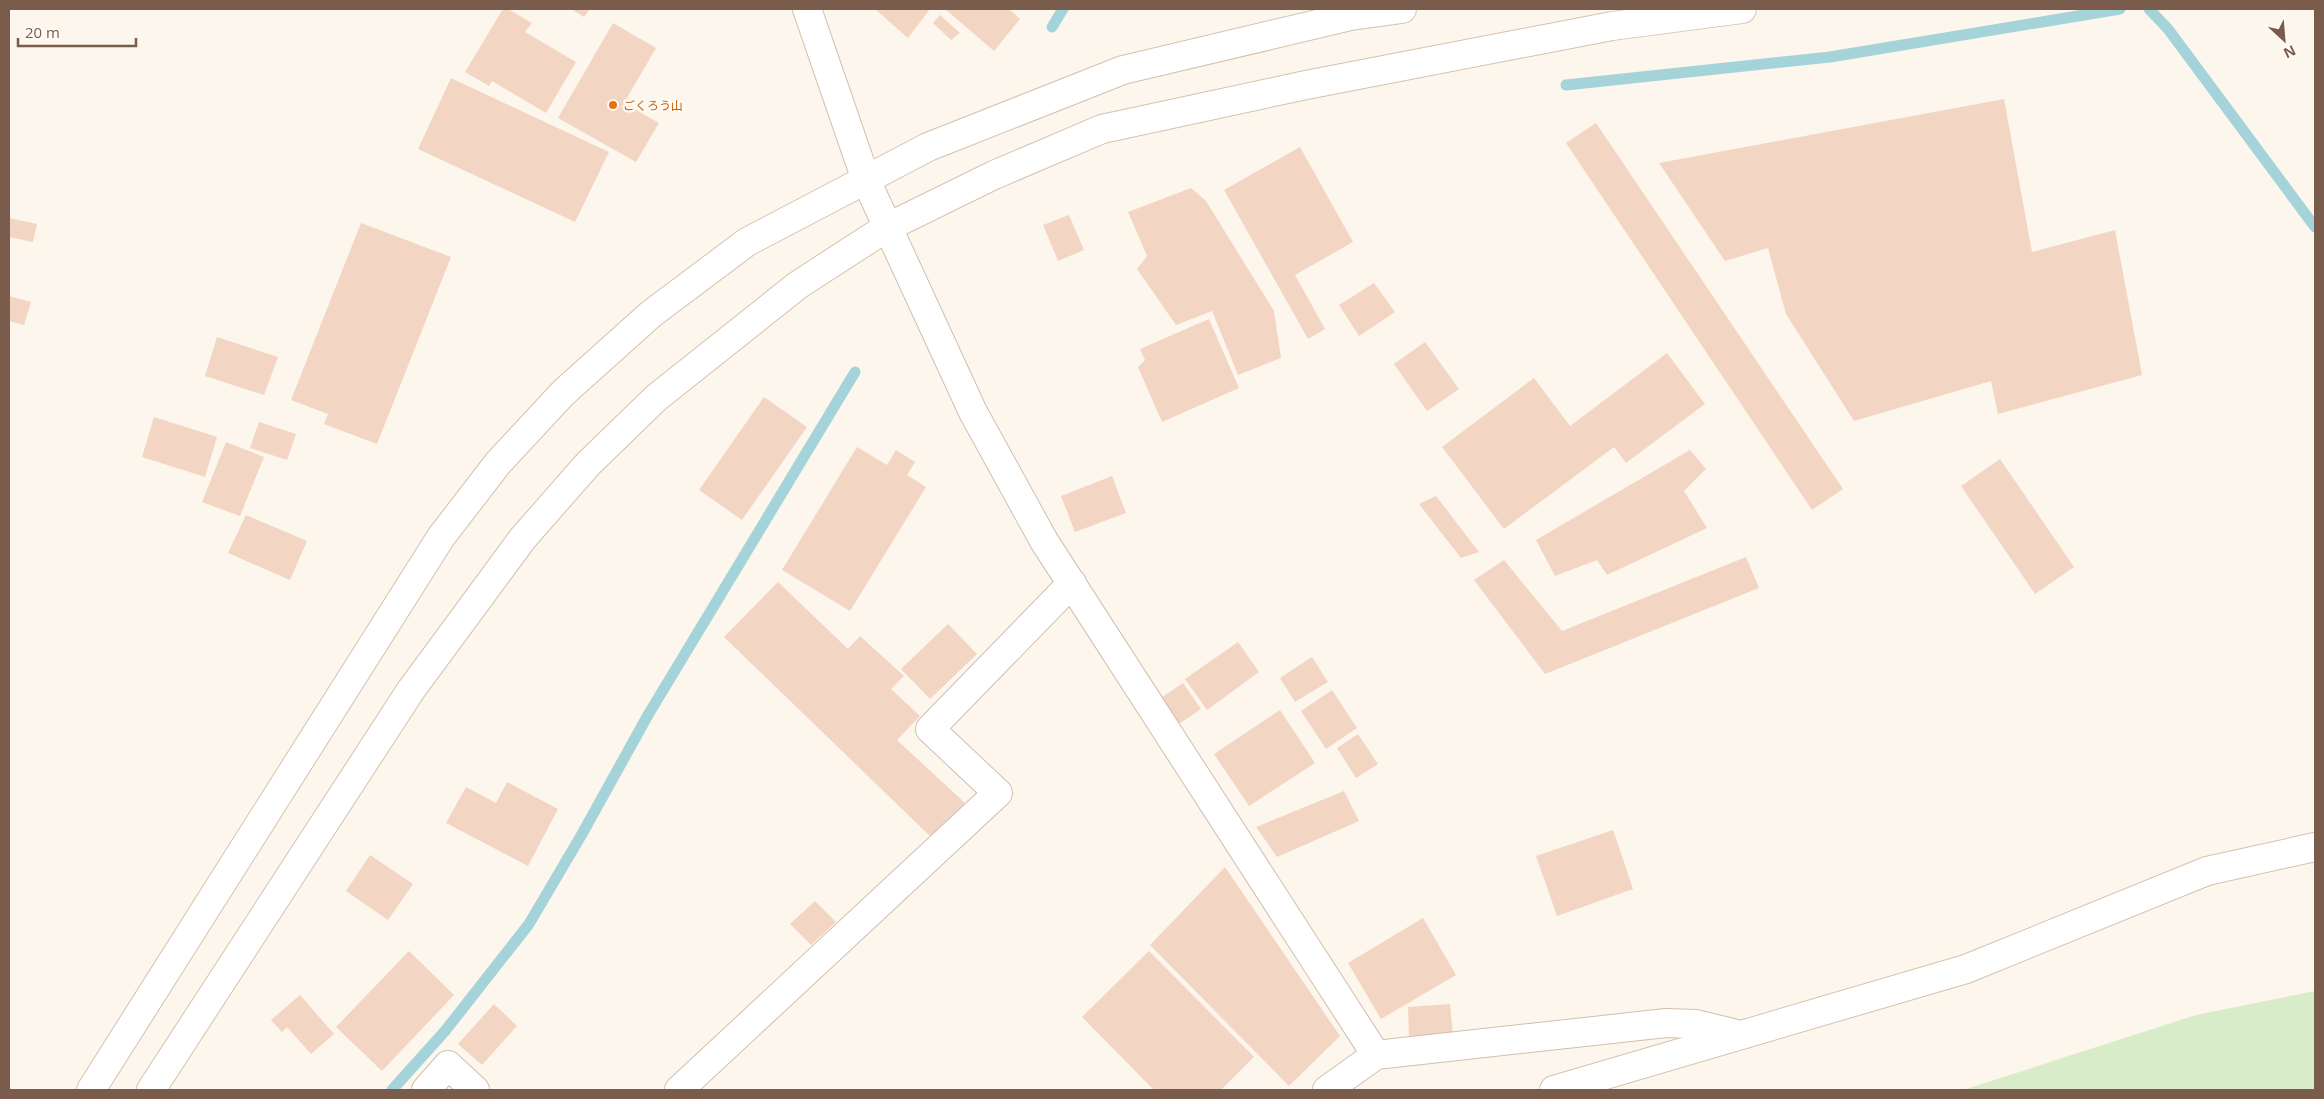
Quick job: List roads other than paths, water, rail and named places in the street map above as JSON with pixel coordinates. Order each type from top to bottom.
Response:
[{"type":"street","points":[[807,9],[866,180],[886,228],[973,412],[1044,541],[1376,1055]]},
{"type":"street","points":[[91,1090],[441,537],[498,463],[563,393],[651,314],[747,242],[928,147],[1123,70],[1351,16],[1402,9]]},
{"type":"street","points":[[151,1090],[412,690],[523,538],[588,464],[656,398],[798,285],[886,228],[994,174],[1102,129],[1306,85],[1612,26],[1742,9]]},
{"type":"street","points":[[679,1090],[998,793],[930,728],[1072,583]]},
{"type":"street","points":[[1554,1090],[1966,969],[2207,871],[2315,847]]},
{"type":"street","points":[[1327,1090],[1376,1055],[1666,1023],[1696,1024],[1740,1035]]},
{"type":"street","points":[[426,1090],[448,1065],[475,1090]]},
{"type":"waterway","points":[[1052,27],[1063,9]]},
{"type":"waterway","points":[[1566,85],[1830,57],[2120,9]]},
{"type":"waterway","points":[[2149,9],[2168,29],[2315,227]]},
{"type":"waterway","points":[[392,1090],[445,1031],[529,924],[582,834],[648,715],[855,372]]},
{"type":"place","name":"ごくろう山","points":[[613,105]]}]
